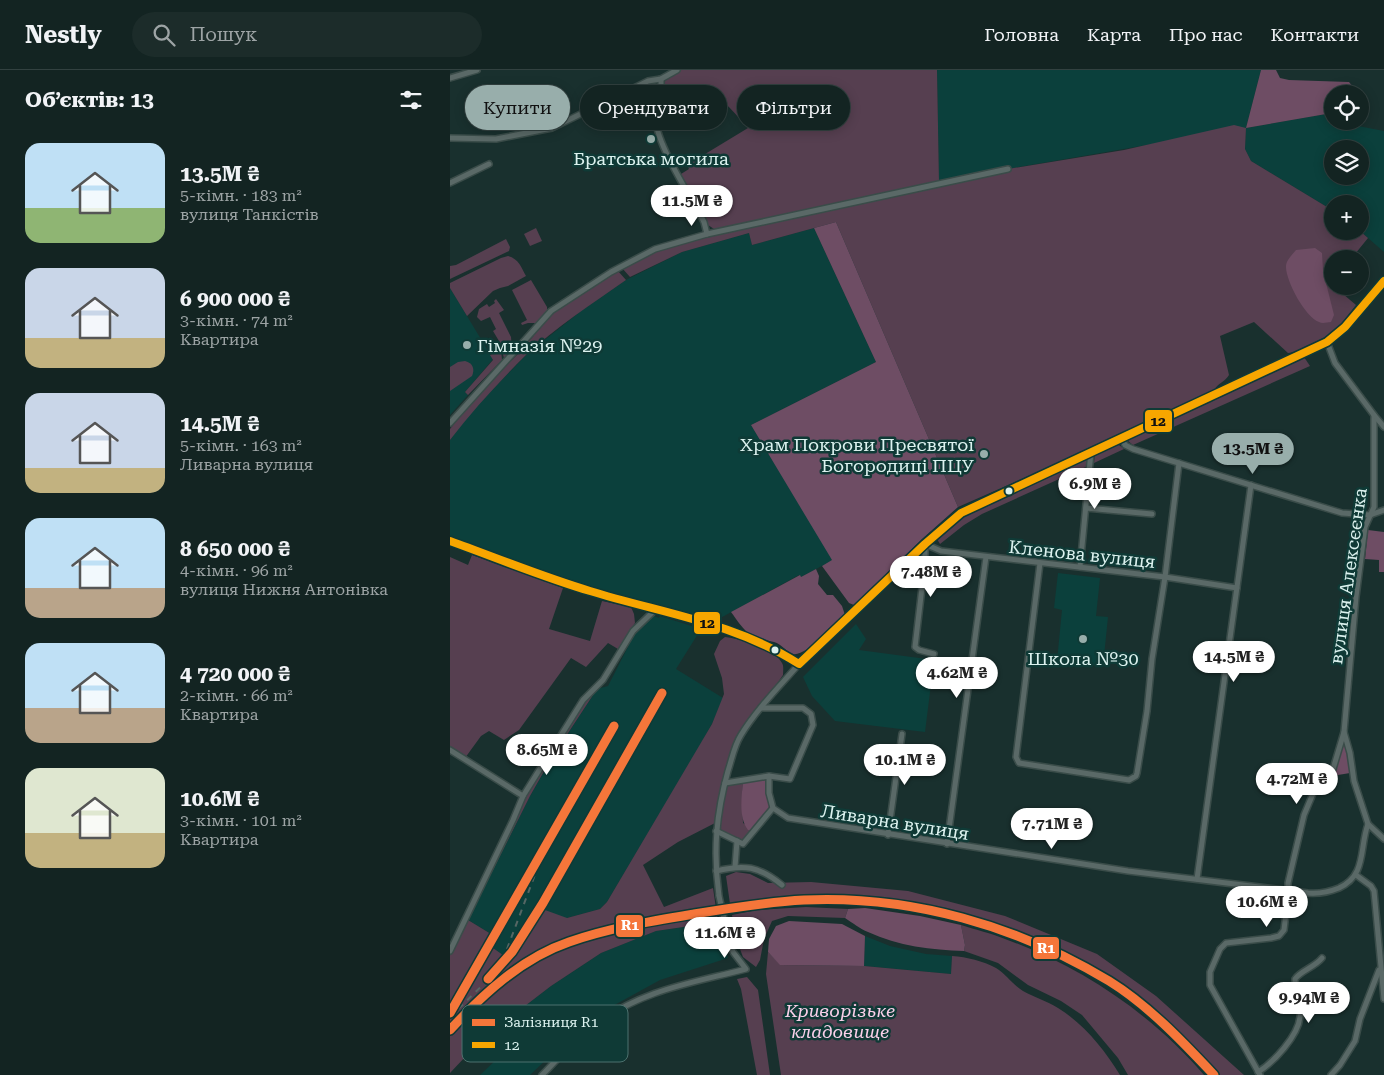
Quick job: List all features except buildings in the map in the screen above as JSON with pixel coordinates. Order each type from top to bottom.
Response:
[{"type":"main road","points":[[450,541],[589,591],[657,608],[712,625],[754,640],[799,664],[925,544],[961,513],[1327,342],[1345,327],[1384,281]]},
{"type":"street","points":[[450,78],[477,70]]},
{"type":"street","points":[[450,138],[496,139],[552,128],[648,81],[661,79],[677,70]]},
{"type":"street","points":[[661,79],[656,122],[660,141],[704,222],[706,234]]},
{"type":"street","points":[[450,183],[489,164]]},
{"type":"street","points":[[450,423],[551,311],[611,272],[656,249],[706,234],[1008,169]]},
{"type":"street","points":[[1327,342],[1335,362],[1384,427]]},
{"type":"street","name":"вулиця Алексєєнка","points":[[1368,824],[1354,781],[1350,753],[1344,732],[1356,597],[1365,527],[1374,507],[1374,415]]},
{"type":"street","points":[[1122,438],[1126,445],[1133,448],[1342,513],[1370,515],[1384,510]]},
{"type":"street","points":[[1080,567],[1091,452]]},
{"type":"street","points":[[1040,563],[1016,757],[1020,763],[1129,780],[1136,776],[1137,773],[1180,463]]},
{"type":"street","points":[[1197,879],[1251,485]]},
{"type":"street","points":[[1086,508],[1152,514]]},
{"type":"street","points":[[925,544],[925,562],[915,647],[934,654]]},
{"type":"street","name":"Кленова вулиця","points":[[925,544],[941,551],[1165,577],[1237,588]]},
{"type":"street","points":[[947,844],[986,557]]},
{"type":"street","points":[[450,951],[523,796],[583,700],[603,680],[633,631],[657,608]]},
{"type":"street","points":[[626,1005],[634,1000],[688,982],[746,969],[733,952],[728,937],[716,871],[716,831],[725,783],[734,750],[741,736],[761,708],[799,664]]},
{"type":"street","points":[[725,783],[769,776],[790,779],[813,725],[810,712],[803,708],[761,708]]},
{"type":"street","points":[[1322,958],[1297,975],[1295,979],[1300,1003],[1300,1018],[1295,1032],[1280,1053],[1259,1073],[1210,985],[1210,972],[1220,949],[1226,943],[1279,936],[1284,930],[1287,891],[1304,815],[1317,784],[1333,770],[1344,732]]},
{"type":"street","points":[[888,835],[902,734]]},
{"type":"street","points":[[450,750],[523,796]]},
{"type":"street","points":[[716,831],[743,844],[746,842],[773,808],[769,793],[769,776]]},
{"type":"street","name":"Ливарна вулиця","points":[[773,808],[788,818],[888,835],[1128,871],[1313,894],[1326,892],[1347,884],[1356,875]]},
{"type":"street","points":[[1384,839],[1368,824],[1356,875],[1373,888],[1384,999]]},
{"type":"street","points":[[735,866],[737,841]]},
{"type":"street","points":[[716,871],[735,866],[751,868],[771,876],[782,885]]},
{"type":"street","points":[[1331,1075],[1340,1065],[1355,1041],[1360,1019],[1380,966]]},
{"type":"street","points":[[542,1075],[555,1062]]},
{"type":"shaded area","points":[[937,70],[1261,70],[1246,128],[1008,169],[939,184]]},
{"type":"shaded area","points":[[1261,70],[1276,70],[1280,78],[1289,80],[1349,82],[1351,85],[1324,85],[1324,114],[1246,128]]},
{"type":"shaded area","points":[[1324,114],[1324,130],[1369,130],[1369,128],[1384,131],[1384,252],[1369,239],[1369,195],[1324,195],[1324,205],[1251,161],[1245,149],[1246,128]]},
{"type":"shaded area","points":[[836,222],[958,507],[854,605],[849,603],[822,566],[832,560],[751,425],[876,362],[814,228]]},
{"type":"shaded area","points":[[814,228],[876,362],[751,425],[833,560],[801,577],[799,575],[713,622],[595,590],[450,537],[450,440],[471,412],[527,354],[581,311],[626,280],[682,252],[749,233],[752,245]]},
{"type":"shaded area","points":[[1315,248],[1322,253],[1324,295],[1329,295],[1334,315],[1331,322],[1320,323],[1314,319],[1297,298],[1289,281],[1286,267],[1287,262],[1296,250]]},
{"type":"shaded area","name":"Гімназія №29","points":[[450,288],[493,359],[465,392],[468,395],[450,415]]},
{"type":"shaded area","points":[[1368,530],[1384,532],[1384,572],[1379,572],[1379,560],[1365,559]]},
{"type":"shaded area","points":[[816,569],[819,576],[818,584],[827,595],[833,595],[842,606],[845,615],[813,645],[799,654],[788,652],[777,643],[748,633],[731,612],[800,575],[801,577]]},
{"type":"shaded area","name":"Школа №30","points":[[1058,573],[1100,578],[1096,616],[1108,617],[1103,666],[1057,661],[1062,610],[1054,608]]},
{"type":"shaded area","points":[[654,616],[659,618],[660,616],[701,629],[676,669],[723,698],[712,724],[698,749],[607,902],[600,909],[567,918],[510,960],[486,943],[491,934],[468,920],[530,796],[551,759],[597,689],[608,686],[635,633]]},
{"type":"shaded area","points":[[856,624],[866,639],[859,650],[934,660],[925,732],[835,721],[812,696],[803,677]]},
{"type":"shaded area","points":[[1342,741],[1346,741],[1350,773],[1332,776],[1338,762]]},
{"type":"shaded area","points":[[769,776],[773,808],[755,831],[748,830],[742,813],[743,780]]},
{"type":"shaded area","points":[[865,908],[920,916],[961,925],[965,945],[964,951],[940,950],[891,941],[859,928],[845,918],[848,909]]},
{"type":"shaded area","points":[[789,921],[842,924],[865,936],[864,966],[780,965],[768,952],[769,939],[776,926]]},
{"type":"shaded area","points":[[718,922],[728,958],[660,980],[614,1005],[526,1005],[601,953],[656,931]]},
{"type":"shaded area","points":[[865,936],[890,946],[926,954],[952,956],[951,974],[864,966]]},
{"type":"shaded area","points":[[494,1062],[544,1062],[530,1075],[480,1075]]},
{"type":"green space","points":[[677,70],[937,70],[939,182],[722,229],[714,229],[708,225],[681,174],[689,169],[687,165],[745,130],[850,130],[850,85],[737,85],[737,116],[727,106],[727,85],[660,85],[661,79]]},
{"type":"green space","points":[[1234,125],[1246,128],[1245,149],[1251,161],[1324,205],[1324,240],[1366,240],[1358,250],[1324,250],[1324,295],[1344,295],[1356,305],[1341,324],[1329,335],[1296,352],[1288,353],[1254,322],[1220,336],[1229,375],[1214,390],[1072,457],[958,507],[836,222],[752,245],[749,233],[682,252],[630,277],[622,268],[656,251],[710,235],[831,210],[830,208],[1008,169],[1124,150]]},
{"type":"green space","points":[[536,228],[542,241],[530,246],[524,234]]},
{"type":"green space","points":[[506,239],[510,247],[509,251],[450,279],[450,266],[456,265]]},
{"type":"green space","points":[[508,256],[517,261],[526,276],[508,286],[493,291],[467,316],[450,288],[450,283]]},
{"type":"green space","points":[[618,271],[626,280],[562,325],[526,355],[486,396],[450,440],[450,429],[487,384],[518,354],[553,313]]},
{"type":"green space","points":[[531,280],[547,307],[547,313],[537,323],[522,325],[521,323],[527,320],[512,290]]},
{"type":"green space","points":[[496,299],[504,310],[499,313],[511,337],[512,350],[504,358],[499,341],[493,331],[496,329],[490,317],[481,321],[477,317],[479,309],[487,304],[489,307],[495,303]]},
{"type":"green space","points":[[501,350],[502,360],[468,395],[465,392],[493,360],[490,355]]},
{"type":"green space","points":[[1304,357],[1310,366],[1133,445],[1128,441],[1130,437]]},
{"type":"green space","points":[[465,361],[473,367],[472,376],[450,391],[450,367],[458,362]]},
{"type":"green space","points":[[1116,444],[1124,449],[1094,463],[1095,454]]},
{"type":"green space","points":[[1085,458],[1088,461],[1088,466],[982,514],[964,525],[940,544],[937,539],[958,518]]},
{"type":"green space","points":[[472,555],[563,588],[549,629],[590,641],[602,601],[631,607],[635,623],[618,649],[608,643],[586,667],[571,658],[519,730],[504,740],[489,731],[481,736],[465,758],[450,747],[450,557],[468,565]]},
{"type":"green space","points":[[725,637],[747,642],[765,649],[778,658],[783,666],[783,675],[741,736],[725,782],[743,780],[743,823],[755,831],[743,844],[716,831],[717,822],[678,842],[643,865],[664,907],[713,888],[718,922],[656,931],[601,953],[526,1005],[462,1005],[462,1060],[450,1073],[450,954],[525,797],[584,701],[597,689],[551,759],[530,796],[468,920],[491,934],[486,943],[510,960],[545,910],[567,918],[600,909],[607,902],[712,724],[724,694],[722,678],[714,654],[720,641]]},
{"type":"green space","points":[[736,872],[750,874],[768,883],[811,882],[908,891],[1005,916],[1097,954],[1156,996],[1244,1075],[1219,1075],[1159,1017],[1110,978],[1059,950],[1008,928],[964,913],[880,898],[805,895],[730,904],[726,876]]},
{"type":"green space","points":[[806,907],[848,909],[845,918],[788,916],[772,921],[764,939],[760,960],[756,967],[743,957],[737,941],[732,915],[757,910]]},
{"type":"green space","points":[[961,925],[1033,950],[1060,963],[1113,994],[1162,1032],[1204,1075],[1128,1075],[1118,1058],[1082,1015],[1061,1001],[1028,985],[998,963],[964,951],[965,945]]},
{"type":"green space","name":"Криворізьке кладовище","points":[[768,952],[781,965],[864,966],[951,974],[952,956],[980,961],[996,968],[1023,991],[1067,1014],[1085,1029],[1120,1075],[781,1075],[766,974]]},
{"type":"green space","points":[[747,977],[758,990],[770,1075],[757,1075],[741,989],[737,979]]},
{"type":"railway","points":[[462,1005],[496,972],[512,952],[543,903],[662,693]]},
{"type":"railway","points":[[453,1008],[614,726]]},
{"type":"railway","points":[[507,949],[536,872]]},
{"type":"railway","points":[[474,1005],[519,967],[535,957],[569,942],[631,925],[790,901],[844,900],[884,903],[924,909],[1001,930],[1038,944],[1074,962],[1109,981],[1138,1001],[1214,1075]]},
{"type":"railway","points":[[450,1017],[462,1005]]},
{"type":"railway","points":[[450,1030],[462,1018]]},
{"type":"rail line","name":"R1","points":[[488,979],[512,952],[543,903],[662,693]]},
{"type":"rail line","name":"R1","points":[[450,1013],[614,726]]},
{"type":"rail line","name":"R1","points":[[474,1005],[519,967],[535,957],[569,942],[631,925],[790,901],[844,900],[884,903],[924,909],[1001,930],[1038,944],[1074,962],[1109,981],[1138,1001],[1214,1075]]},
{"type":"rail line","name":"R1","points":[[450,1030],[462,1018]]},
{"type":"transit line","name":"12","points":[[450,541],[572,586],[698,620],[750,638],[799,664],[925,544],[961,513],[1327,342],[1345,327],[1384,281]]},
{"type":"place","name":"Братська могила","points":[[651,139]]},
{"type":"place","name":"Гімназія №29","points":[[467,345]]},
{"type":"place","name":"Храм Покрови Пресвятої Богородиці ПЦУ","points":[[984,454]]},
{"type":"place","name":"Школа №30","points":[[1083,639]]}]
